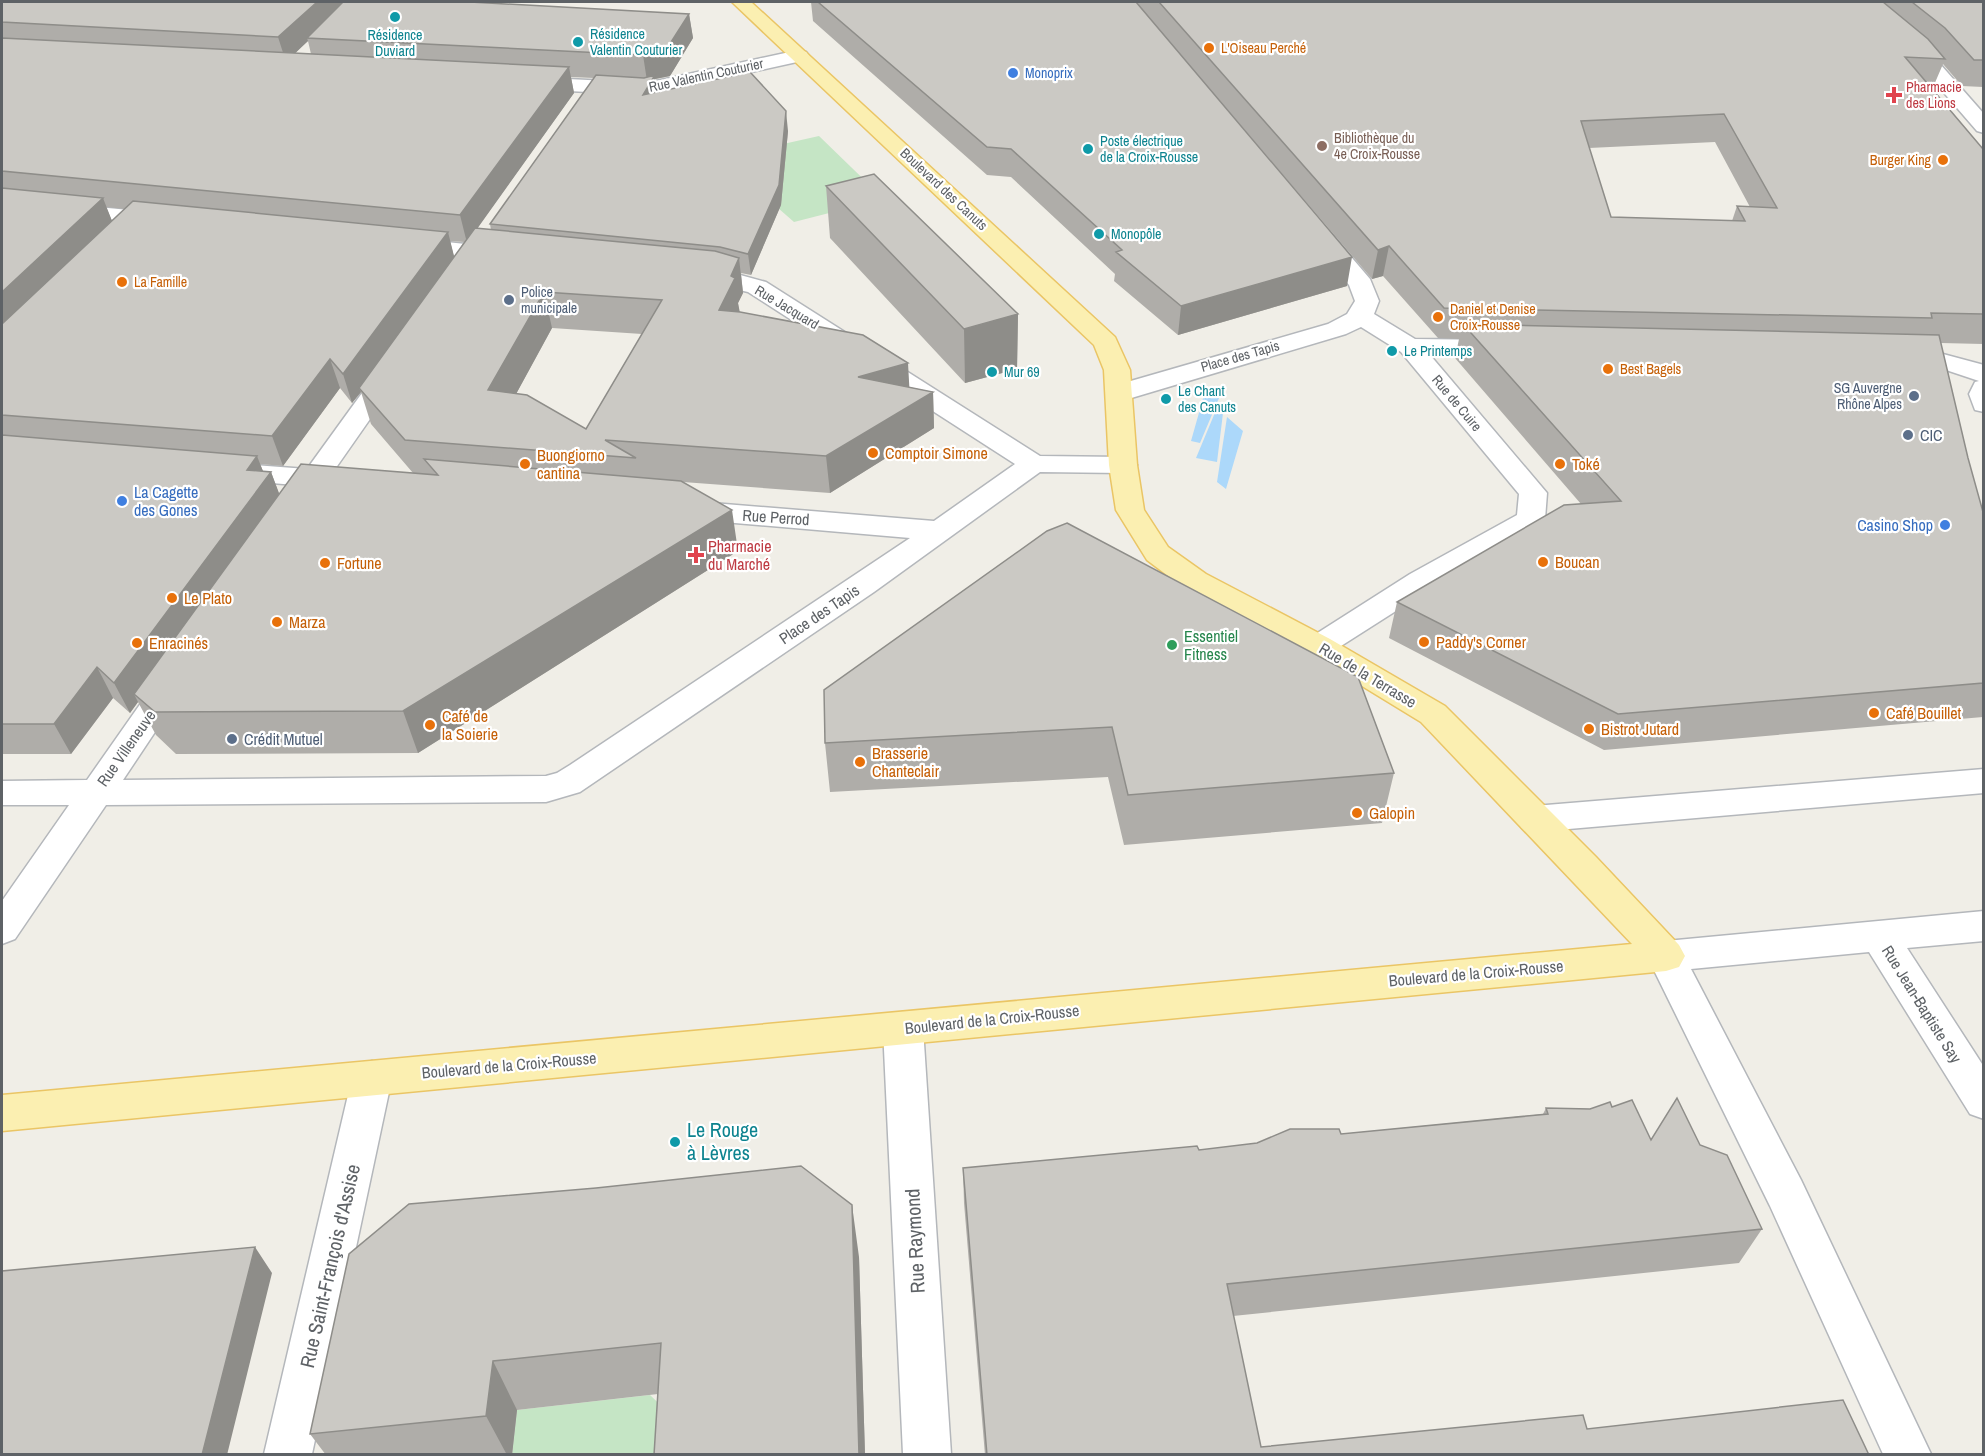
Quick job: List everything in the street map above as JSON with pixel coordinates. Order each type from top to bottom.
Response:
[{"type":"main road","name":"Boulevard des Canuts","points":[[741,2],[1026,265],[1102,339],[1117,370],[1119,393]]},
{"type":"main road","name":"Rue de la Terrasse","points":[[1119,393],[1123,465],[1130,510],[1157,552],[1195,581],[1319,646],[1432,714],[1666,956]]},
{"type":"main road","name":"Boulevard de la Croix-Rousse","points":[[2,1113],[1666,956]]},
{"type":"street","points":[[1857,2],[1926,60],[1983,127]]},
{"type":"street","name":"Rue Valentin Couturier","points":[[509,81],[647,89],[799,56]]},
{"type":"street","points":[[576,110],[592,86]]},
{"type":"street","points":[[1962,101],[1983,101]]},
{"type":"street","points":[[2,205],[185,223]]},
{"type":"street","points":[[120,235],[138,218]]},
{"type":"street","points":[[1308,220],[1361,284],[1367,301],[1360,316]]},
{"type":"street","points":[[385,243],[480,242],[530,257]]},
{"type":"street","points":[[454,279],[480,242]]},
{"type":"street","name":"Rue Jacquard","points":[[677,272],[722,277],[757,287],[1034,464]]},
{"type":"street","name":"Place des Tapis","points":[[1119,393],[1351,324],[1360,316]]},
{"type":"street","name":"Rue de Cuire","points":[[1319,646],[1421,581],[1531,519],[1533,493],[1410,347],[1360,316]]},
{"type":"street","points":[[286,519],[407,347]]},
{"type":"street","points":[[1410,347],[1528,349]]},
{"type":"street","points":[[1874,357],[1921,358],[1970,369],[1983,375]]},
{"type":"street","points":[[1983,388],[1983,404]]},
{"type":"street","points":[[1034,464],[1123,465]]},
{"type":"street","name":"Place des Tapis","points":[[95,792],[520,790],[546,789],[568,783],[940,531],[1034,464]]},
{"type":"street","points":[[203,469],[358,482]]},
{"type":"street","name":"Rue Perrod","points":[[668,508],[940,531]]},
{"type":"street","name":"Rue Villeneuve","points":[[95,792],[186,662]]},
{"type":"street","points":[[1534,819],[1983,781]]},
{"type":"street","points":[[2,793],[95,792]]},
{"type":"street","points":[[2,929],[95,792]]},
{"type":"street","name":"Boulevard de la Croix-Rousse","points":[[1666,956],[1983,926]]},
{"type":"street","name":"Rue Jean-Baptiste Say","points":[[1880,936],[1983,1102]]},
{"type":"street","points":[[1666,956],[1786,1194],[1907,1455]]},
{"type":"street","name":"Rue Raymond","points":[[903,1028],[927,1455]]},
{"type":"street","name":"Rue Saint-François d'Assise","points":[[288,1455],[372,1078]]},
{"type":"green space","points":[[819,136],[884,199],[794,222],[721,158]]},
{"type":"green space","points":[[650,1395],[675,1419],[673,1454],[512,1454],[517,1410]]},
{"type":"water","points":[[1204,395],[1219,398],[1200,443],[1191,441]]},
{"type":"water","points":[[1219,403],[1224,405],[1217,462],[1196,458]]},
{"type":"water","points":[[1227,417],[1243,431],[1226,489],[1217,482]]},
{"type":"building","points":[[2,2],[317,2],[278,37],[2,22]]},
{"type":"building","points":[[343,2],[470,2],[689,14],[666,50],[643,55],[307,38]]},
{"type":"building","points":[[818,2],[1136,2],[1352,257],[1181,306],[1116,252],[1122,250],[1011,149],[987,147]]},
{"type":"building","points":[[1159,2],[1883,2],[1928,39],[1945,59],[1905,57],[1983,149],[1983,314],[1931,313],[1932,318],[1444,308],[1389,246],[1378,250]],"holes":[[[1724,114],[1777,208],[1737,206],[1745,221],[1611,217],[1581,121]]]},
{"type":"building","points":[[1912,2],[1983,2],[1983,60],[1974,60],[1945,28]]},
{"type":"building","points":[[2,38],[569,67],[460,215],[2,171]]},
{"type":"building","points":[[750,72],[786,111],[779,185],[748,254],[720,247],[490,224],[596,75],[644,78],[655,75],[643,95]]},
{"type":"building","points":[[874,174],[1018,314],[964,329],[826,186]]},
{"type":"building","points":[[2,188],[103,198],[2,292]]},
{"type":"building","points":[[133,201],[448,232],[343,374],[330,359],[272,436],[2,415],[2,324]]},
{"type":"building","points":[[475,228],[715,251],[739,258],[731,276],[735,278],[719,310],[863,335],[908,363],[858,377],[933,392],[826,456],[605,440],[636,458],[405,440],[359,388]],"holes":[[[544,292],[662,300],[586,429],[527,395],[488,390]]]},
{"type":"building","points":[[1463,324],[1939,335],[1983,512],[1983,683],[1618,714],[1397,602],[1564,505],[1621,501]]},
{"type":"building","points":[[2,435],[257,456],[247,470],[271,472],[114,683],[97,667],[54,724],[2,724]]},
{"type":"building","points":[[424,459],[681,481],[732,510],[403,711],[155,712],[134,694],[301,464],[438,475]]},
{"type":"building","points":[[1067,523],[1358,677],[1394,773],[1128,795],[1112,727],[825,743],[824,690],[1047,531]]},
{"type":"building","points":[[1677,1098],[1700,1145],[1727,1155],[1762,1229],[1227,1284],[1261,1447],[1583,1415],[1587,1429],[1843,1400],[1869,1455],[987,1455],[963,1168],[1197,1146],[1199,1150],[1257,1143],[1290,1129],[1339,1129],[1341,1134],[1548,1114],[1546,1108],[1590,1109],[1610,1102],[1612,1107],[1632,1100],[1651,1140]]},
{"type":"building","points":[[801,1166],[852,1205],[859,1455],[654,1455],[661,1343],[493,1361],[486,1416],[310,1434],[349,1254],[409,1204],[596,1188]]},
{"type":"building","points":[[255,1247],[202,1455],[2,1455],[2,1271]]},
{"type":"place","name":"Résidence Duviard","points":[[395,17]]},
{"type":"place","name":"Résidence Valentin Couturier","points":[[578,42]]},
{"type":"place","name":"L'Oiseau Perché","points":[[1209,48]]},
{"type":"place","name":"Monoprix","points":[[1013,73]]},
{"type":"place","name":"Pharmacie des Lions","points":[[1894,95]]},
{"type":"place","name":"Bibliothèque du 4e Croix-Rousse","points":[[1322,146]]},
{"type":"place","name":"Poste électrique de la Croix-Rousse","points":[[1088,149]]},
{"type":"place","name":"Burger King","points":[[1943,160]]},
{"type":"place","name":"Monopôle","points":[[1099,234]]},
{"type":"place","name":"La Famille","points":[[122,282]]},
{"type":"place","name":"Police municipale","points":[[509,300]]},
{"type":"place","name":"Daniel et Denise Croix-Rousse","points":[[1438,317]]},
{"type":"place","name":"Le Printemps","points":[[1392,351]]},
{"type":"place","name":"Best Bagels","points":[[1608,369]]},
{"type":"place","name":"Mur 69","points":[[992,372]]},
{"type":"place","name":"SG Auvergne Rhône Alpes","points":[[1914,396]]},
{"type":"place","name":"Le Chant des Canuts","points":[[1166,399]]},
{"type":"place","name":"CIC","points":[[1908,435]]},
{"type":"place","name":"Comptoir Simone","points":[[873,453]]},
{"type":"place","name":"Buongiorno cantina","points":[[525,464]]},
{"type":"place","name":"Toké","points":[[1560,464]]},
{"type":"place","name":"La Cagette des Gones","points":[[122,501]]},
{"type":"place","name":"Casino Shop","points":[[1945,525]]},
{"type":"place","name":"Pharmacie du Marché","points":[[696,555]]},
{"type":"place","name":"Boucan","points":[[1543,562]]},
{"type":"place","name":"Fortune","points":[[325,563]]},
{"type":"place","name":"Le Plato","points":[[172,598]]},
{"type":"place","name":"Marza","points":[[277,622]]},
{"type":"place","name":"Paddy's Corner","points":[[1424,642]]},
{"type":"place","name":"Enracinés","points":[[137,643]]},
{"type":"place","name":"Essentiel Fitness","points":[[1172,645]]},
{"type":"place","name":"Café Bouillet","points":[[1874,713]]},
{"type":"place","name":"Café de la Soierie","points":[[430,725]]},
{"type":"place","name":"Bistrot Jutard","points":[[1589,729]]},
{"type":"place","name":"Crédit Mutuel","points":[[232,739]]},
{"type":"place","name":"Brasserie Chanteclair","points":[[860,762]]},
{"type":"place","name":"Galopin","points":[[1357,813]]},
{"type":"place","name":"Le Rouge à Lèvres","points":[[675,1142]]}]
